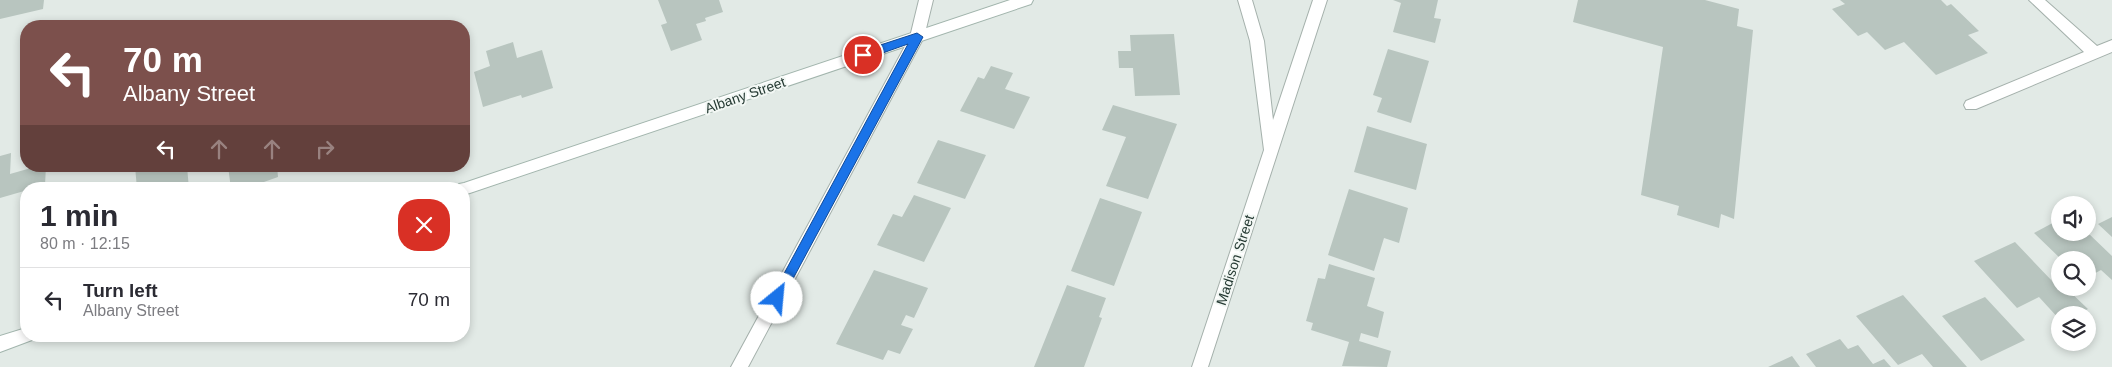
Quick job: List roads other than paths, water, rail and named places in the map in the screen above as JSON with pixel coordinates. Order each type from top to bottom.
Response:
[{"type":"street","points":[[739,367],[917,37],[926,0]]},
{"type":"street","name":"Albany Street","points":[[470,187],[1026,0]]},
{"type":"street","name":"Madison Street","points":[[1245,0],[1257,41],[1270,152]]},
{"type":"street","name":"Madison Street","points":[[1200,367],[1320,0]]},
{"type":"street","points":[[2036,0],[2095,53]]},
{"type":"street","points":[[1971,105],[2112,46]]},
{"type":"street","points":[[1,345],[20,337]]}]
